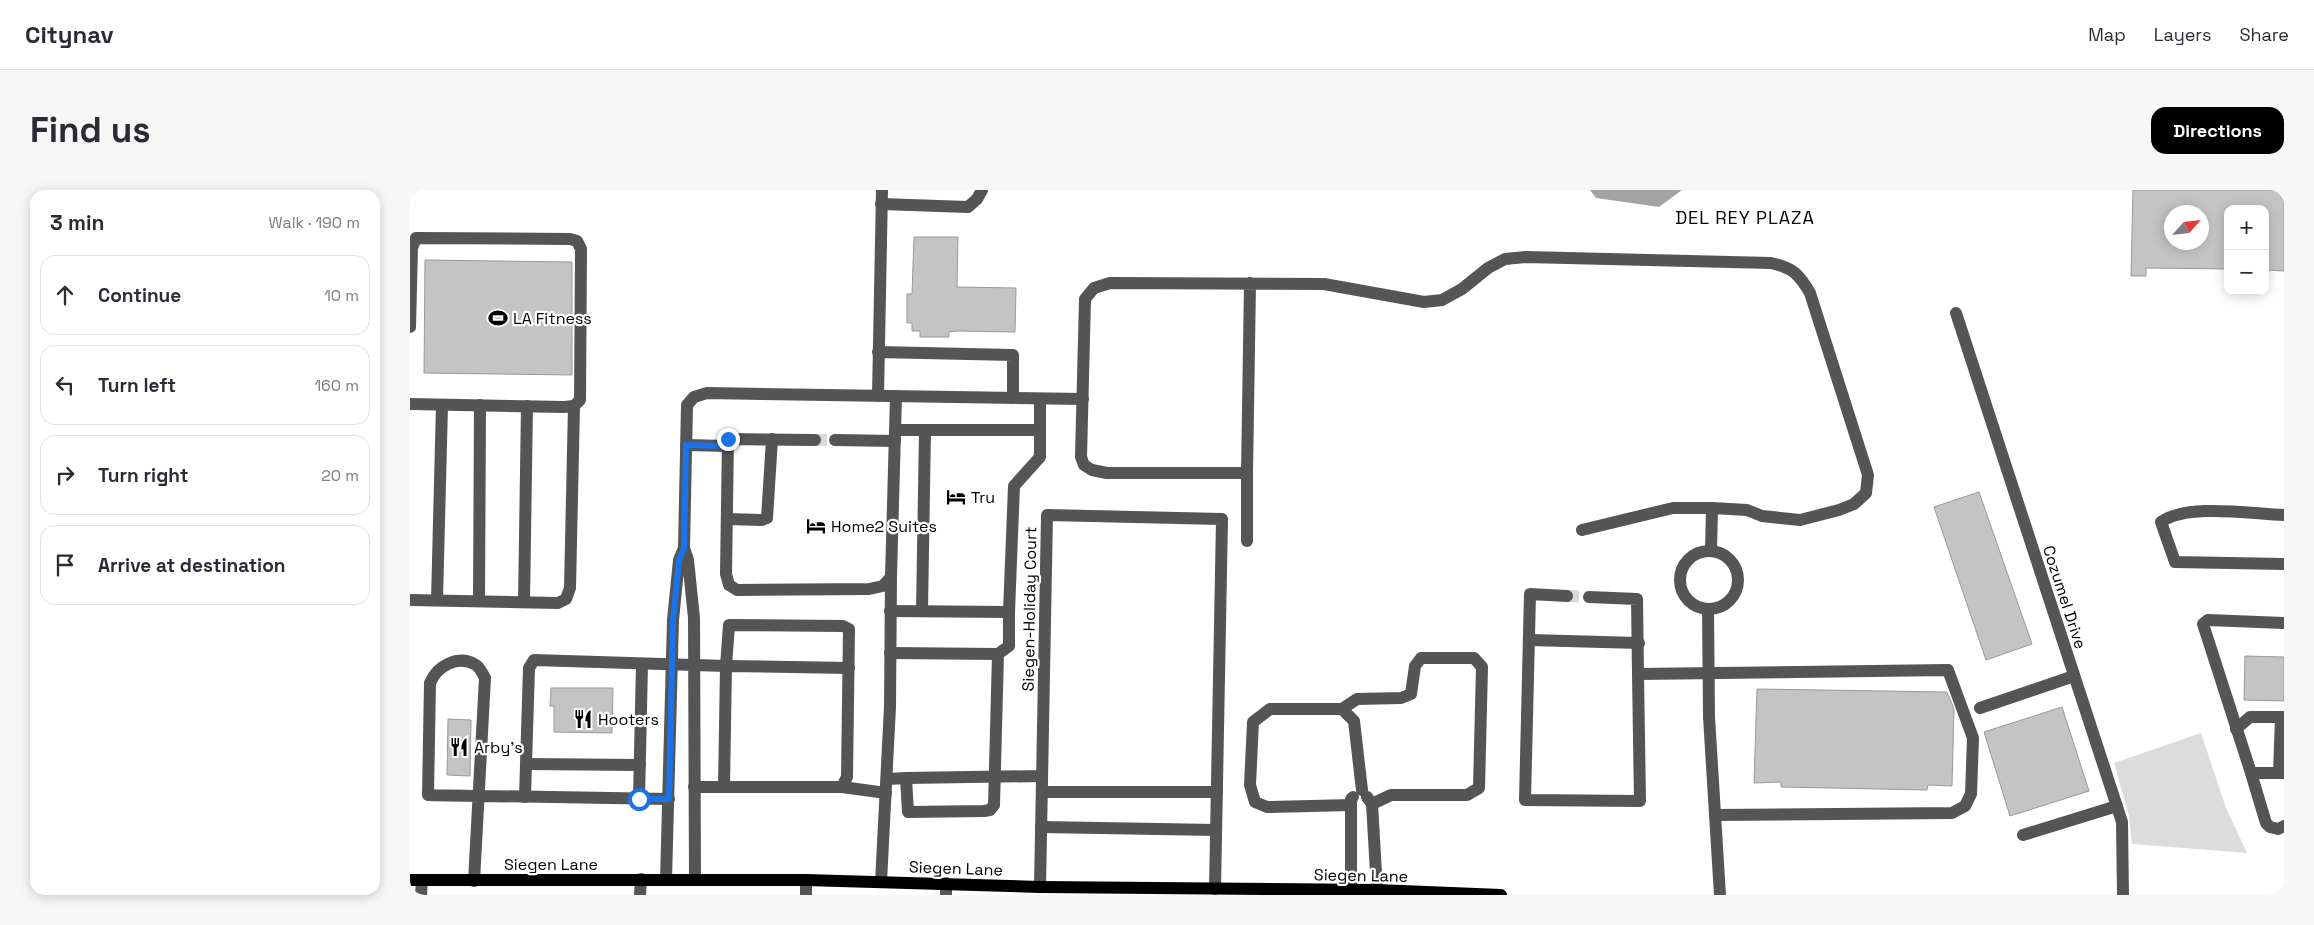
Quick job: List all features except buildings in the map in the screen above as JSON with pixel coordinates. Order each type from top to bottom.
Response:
[{"type":"main road","name":"Siegen Lane","points":[[416,880],[806,880],[881,882],[946,889],[1040,887],[1129,891],[1198,892],[1215,890],[1336,893],[1377,890],[1501,895]]},
{"type":"street","points":[[878,396],[882,190]]},
{"type":"street","points":[[881,204],[968,207],[977,199],[982,190]]},
{"type":"street","points":[[410,327],[412,248],[416,238],[570,239],[577,241],[581,249],[580,400],[574,406],[570,588],[566,599],[558,603],[410,600]]},
{"type":"street","points":[[1247,473],[1107,473],[1092,470],[1084,465],[1081,457],[1085,300],[1094,288],[1110,283],[1324,284],[1424,302],[1442,300],[1505,258],[1771,263],[1788,267],[1801,278],[1810,293],[1868,475],[1866,493],[1854,504],[1800,520],[1762,516],[1747,510],[1672,508],[1582,530]]},
{"type":"street","points":[[1247,541],[1250,283]]},
{"type":"street","name":"Cozumel Drive","points":[[1956,312],[2122,822],[2123,895]]},
{"type":"street","points":[[878,352],[1013,355],[1013,398]]},
{"type":"street","points":[[695,880],[694,618],[688,560],[684,548],[687,405],[694,396],[707,393],[1082,399]]},
{"type":"street","points":[[881,882],[887,779],[896,396]]},
{"type":"street","points":[[890,652],[998,654],[1009,646],[1014,486],[1040,457],[1040,399]]},
{"type":"street","points":[[410,404],[574,406]]},
{"type":"street","points":[[438,600],[442,405]]},
{"type":"street","points":[[479,601],[480,406]]},
{"type":"street","points":[[524,602],[528,406]]},
{"type":"street","points":[[922,611],[925,430]]},
{"type":"street","points":[[834,440],[895,435],[925,430],[1040,430]]},
{"type":"street","points":[[815,440],[728,439],[726,574],[729,585],[737,590],[868,589],[883,586],[891,575]]},
{"type":"street","points":[[727,518],[762,520],[767,518],[772,439]]},
{"type":"street","points":[[686,445],[728,446]]},
{"type":"street","points":[[1711,551],[1712,508]]},
{"type":"street","points":[[2284,515],[2198,512],[2168,517],[2161,522],[2175,562],[2284,564]]},
{"type":"street","name":"Siegen-Holiday Court","points":[[1040,887],[1047,515],[1222,519],[1215,890]]},
{"type":"street","points":[[666,880],[673,620],[679,560],[684,548]]},
{"type":"street","points":[[1711,551],[1721,553],[1729,559],[1738,577],[1738,587],[1727,604],[1718,609],[1708,610],[1691,604],[1680,589],[1679,580],[1685,562],[1692,556],[1711,551]]},
{"type":"street","points":[[1567,596],[1530,594],[1525,800],[1640,802],[1637,599],[1589,597]]},
{"type":"street","points":[[890,610],[1009,612]]},
{"type":"street","points":[[1708,610],[1708,717],[1720,895]]},
{"type":"street","points":[[2284,623],[2208,620],[2203,624],[2205,637],[2266,823],[2270,827],[2278,829],[2284,826]]},
{"type":"street","points":[[724,787],[726,666],[729,625],[735,624],[843,626],[849,629],[847,776],[842,787]]},
{"type":"street","points":[[1530,640],[1638,643]]},
{"type":"street","points":[[906,778],[908,812],[984,811],[990,810],[994,805],[998,654]]},
{"type":"street","points":[[1351,804],[1267,807],[1256,802],[1250,785],[1253,722],[1270,710],[1342,709],[1357,699],[1401,698],[1411,694],[1415,666],[1421,658],[1474,658],[1482,667],[1479,788],[1466,795],[1391,795],[1372,804]]},
{"type":"street","points":[[474,881],[480,796],[485,678],[477,666],[463,660],[449,662],[434,674],[430,683],[428,795],[480,796],[525,797],[639,799],[669,799]]},
{"type":"street","points":[[525,797],[528,668],[534,660],[694,666],[848,668]]},
{"type":"street","points":[[639,799],[642,664]]},
{"type":"street","points":[[1638,674],[1948,670],[1973,738],[1971,794],[1965,806],[1952,813],[1715,815]]},
{"type":"street","points":[[1980,708],[2074,676]]},
{"type":"street","points":[[1342,709],[1354,720],[1362,790],[1372,804],[1377,890]]},
{"type":"street","points":[[2236,729],[2250,717],[2282,717],[2282,773],[2251,773]]},
{"type":"street","points":[[526,764],[640,765]]},
{"type":"street","points":[[887,779],[1042,776]]},
{"type":"street","points":[[694,787],[842,787],[886,793]]},
{"type":"street","points":[[1350,891],[1351,804],[1352,799],[1362,790]]},
{"type":"street","points":[[1042,792],[1217,792]]},
{"type":"street","points":[[2023,835],[2117,806]]},
{"type":"street","points":[[1041,827],[1216,830]]},
{"type":"street","points":[[640,895],[641,879]]},
{"type":"street","points":[[416,880],[421,895]]},
{"type":"street","points":[[806,880],[806,895]]},
{"type":"shaded area","points":[[1590,190],[1682,190],[1659,207],[1596,198]]},
{"type":"shaded area","points":[[2201,733],[2226,808],[2247,853],[2132,844],[2129,816],[2114,763]]},
{"type":"tunnel","points":[[815,440],[835,440]]},
{"type":"tunnel","points":[[1567,596],[1589,597]]},
{"type":"place","name":"LA Fitness","points":[[498,318]]},
{"type":"place","name":"Tru","points":[[956,497]]},
{"type":"place","name":"Home2 Suites","points":[[816,526]]},
{"type":"place","name":"Hooters","points":[[583,719]]},
{"type":"place","name":"Arby's","points":[[459,747]]},
{"type":"district","name":"DEL REY PLAZA","points":[[1745,218]]},
{"type":"route","points":[[639,799],[669,799],[673,620],[679,560],[684,548],[686,445],[728,446],[728,439]]}]
